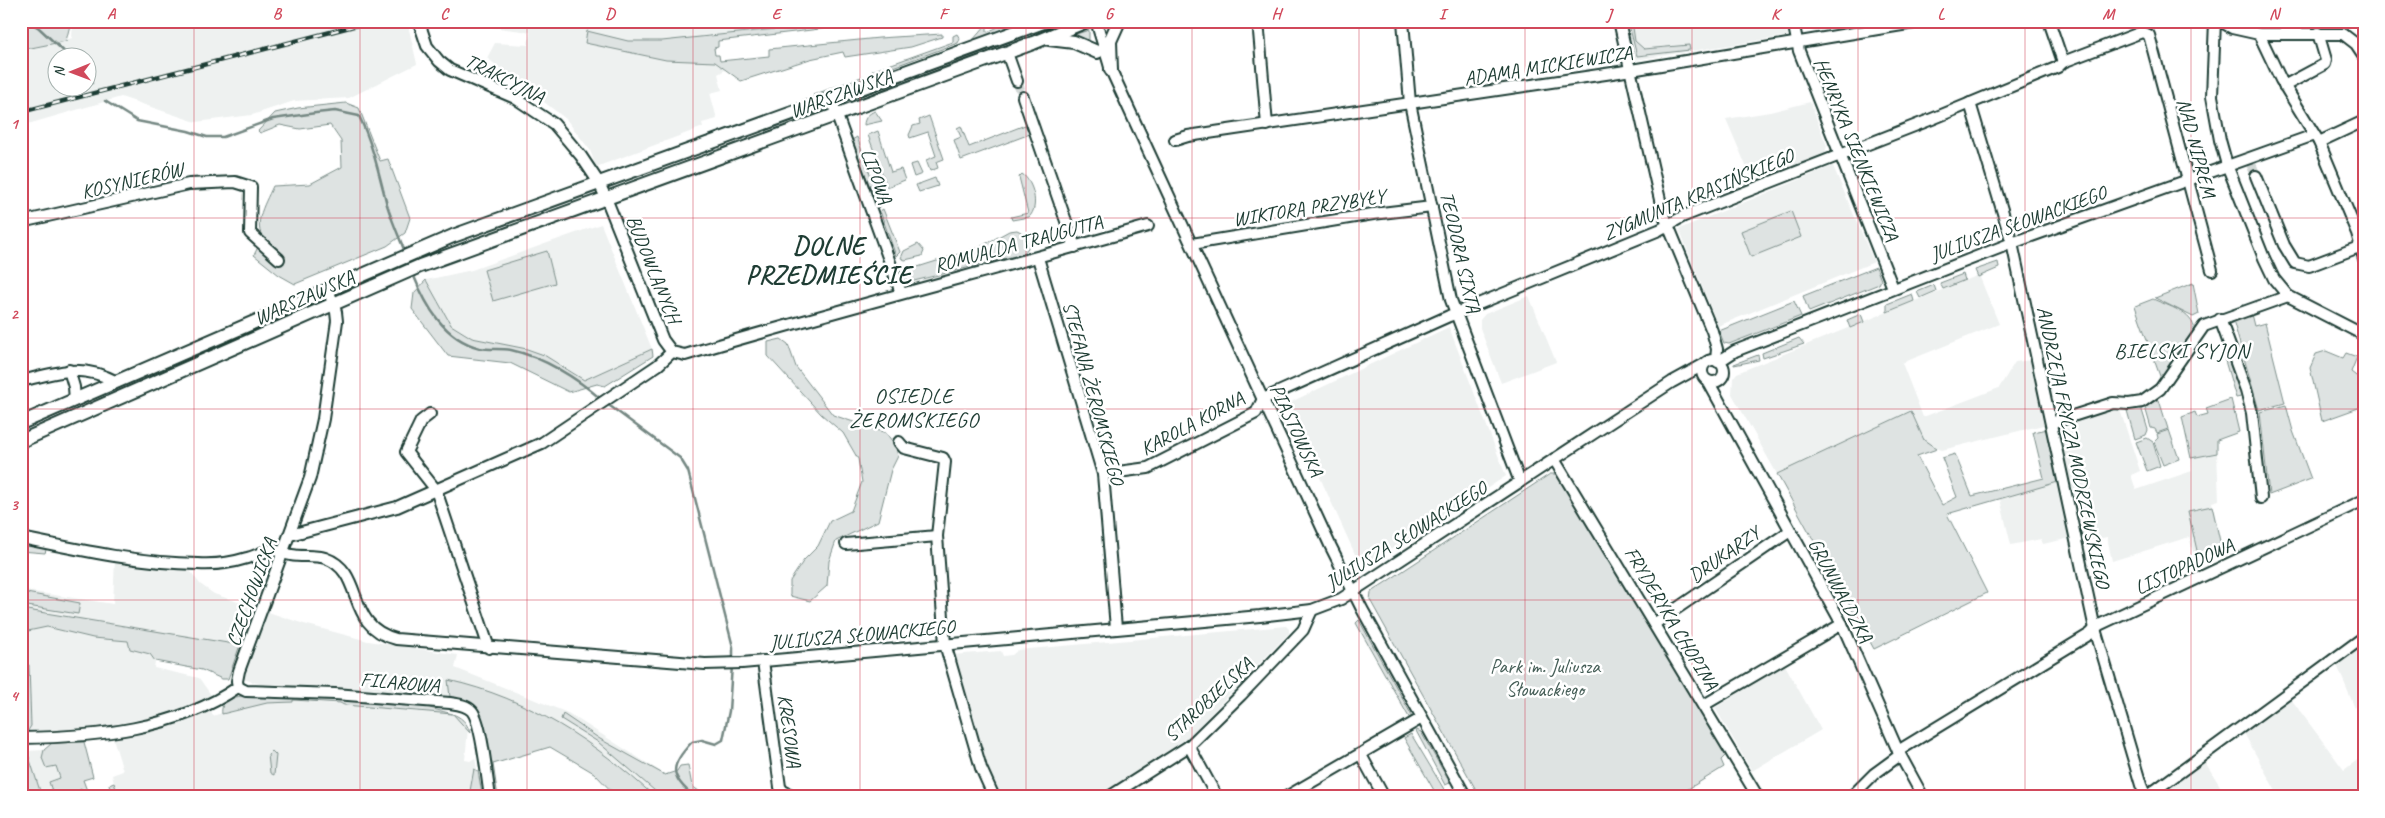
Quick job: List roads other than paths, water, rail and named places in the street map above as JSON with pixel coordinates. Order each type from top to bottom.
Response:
[{"type":"main road","name":"WARSZAWSKA","points":[[21,424],[410,253],[1046,21]]},
{"type":"main road","name":"WARSZAWSKA","points":[[27,439],[415,268],[1007,53],[1087,21]]},
{"type":"main road","points":[[1112,70],[1110,41],[1119,21]]},
{"type":"main road","points":[[1044,39],[1074,42],[1098,52]]},
{"type":"main road","points":[[21,453],[27,439]]},
{"type":"street","name":"PIASTOWSKA","points":[[1096,21],[1098,52],[1112,70]]},
{"type":"street","name":"PIASTOWSKA","points":[[1096,21],[1112,70],[1353,592],[1466,797]]},
{"type":"street","name":"TEODORA SIXTA","points":[[1403,21],[1410,103],[1455,313],[1520,482]]},
{"type":"street","points":[[1619,21],[1662,210],[1689,272],[1716,342],[1719,363],[1723,374],[1710,379],[1685,374]]},
{"type":"street","name":"HENRYKA SIENKIEWICZA","points":[[1794,21],[1797,44],[1894,288]]},
{"type":"street","name":"ADAMA MICKIEWICZA","points":[[1175,140],[1188,136],[1797,44],[1926,21]]},
{"type":"street","points":[[2048,21],[2063,62]]},
{"type":"street","points":[[2364,56],[2351,38],[2339,33],[2259,34],[2215,23],[2212,96],[2227,165],[2274,279],[2288,296],[2364,335]]},
{"type":"street","name":"TRAKCYJNA","points":[[420,25],[427,46],[439,61],[450,70],[515,98],[554,124],[582,156],[600,183]]},
{"type":"street","name":"ZYGMUNTA KRASIŃSKIEGO","points":[[1263,399],[1455,313],[1610,250],[1740,193],[1828,158],[1840,156],[2058,67],[2063,62],[2145,31]]},
{"type":"street","name":"NAD NIPREM","points":[[2145,31],[2212,270]]},
{"type":"street","points":[[1259,32],[1267,125]]},
{"type":"street","points":[[2259,34],[2269,59],[2316,139],[2360,232],[2359,247],[2364,258]]},
{"type":"street","points":[[2284,86],[2325,64],[2326,60],[2318,34]]},
{"type":"street","points":[[1007,53],[1017,81]]},
{"type":"street","points":[[1022,97],[1075,247]]},
{"type":"street","name":"LIPOWA","points":[[830,99],[901,293]]},
{"type":"street","name":"ANDRZEJA FRYCZA MODRZEWSKIEGO","points":[[1970,103],[2012,243],[2095,630],[2146,797]]},
{"type":"street","name":"JULIUSZA SŁOWACKIEGO","points":[[21,538],[138,558],[198,564],[226,563],[272,550],[322,557],[336,565],[348,579],[364,619],[370,627],[382,636],[489,648],[723,664],[1312,610],[1330,604],[1353,592],[1554,459],[1708,361],[1719,363],[1736,351],[2012,243],[2227,165],[2316,139],[2364,121]]},
{"type":"street","points":[[2256,176],[2291,258],[2300,266],[2308,266],[2359,247]]},
{"type":"street","name":"KOSYNIERÓW","points":[[21,222],[190,184],[235,182],[251,187],[250,233],[279,259]]},
{"type":"street","points":[[600,183],[606,198]]},
{"type":"street","name":"BUDOWLANYCH","points":[[606,198],[663,340],[672,352]]},
{"type":"street","name":"WIKTORA PRZYBYŁY","points":[[1192,244],[1373,214],[1432,207]]},
{"type":"street","name":"ROMUALDA TRAUGUTTA","points":[[672,352],[685,355],[901,293],[1038,258],[1148,226]]},
{"type":"street","name":"STEFANA ŻEROMSKIEGO","points":[[1038,258],[1103,474],[1116,628]]},
{"type":"street","name":"CZECHOWICKA","points":[[238,686],[236,681],[310,478],[323,419],[336,321],[334,304],[328,289]]},
{"type":"street","points":[[2051,423],[2113,403],[2129,404],[2142,402],[2160,389],[2204,326],[2288,296]]},
{"type":"street","points":[[2220,319],[2246,390],[2252,413],[2262,498]]},
{"type":"street","points":[[1716,342],[1722,347],[1736,351]]},
{"type":"street","points":[[290,535],[397,507],[542,442],[658,365],[672,352]]},
{"type":"street","points":[[1703,365],[1710,379]]},
{"type":"street","points":[[21,381],[69,370],[90,371],[117,382]]},
{"type":"street","points":[[69,370],[74,387],[75,400]]},
{"type":"street","name":"GRUNWALDZKA","points":[[1710,379],[1720,404],[1842,624],[1899,753],[1924,797]]},
{"type":"street","name":"KAROLA KORNA","points":[[1103,474],[1148,468],[1256,413],[1263,399]]},
{"type":"street","points":[[430,414],[421,421],[406,452],[436,490],[489,648]]},
{"type":"street","points":[[899,442],[904,448],[943,458],[945,462],[937,536],[945,644],[981,768],[994,797]]},
{"type":"street","name":"FRYDERYKA CHOPINA","points":[[1554,459],[1758,797]]},
{"type":"street","name":"LISTOPADOWA","points":[[1851,797],[1899,753],[2095,630],[2099,625],[2364,500]]},
{"type":"street","name":"DRUKARZY","points":[[1654,624],[1790,531]]},
{"type":"street","points":[[846,544],[937,536]]},
{"type":"street","name":"STAROBIELSKA","points":[[1109,797],[1189,746],[1303,630],[1312,610]]},
{"type":"street","points":[[1704,706],[1842,624]]},
{"type":"street","points":[[2146,797],[2364,637]]},
{"type":"street","name":"KRESOWA","points":[[763,661],[780,787],[783,791],[796,797]]},
{"type":"street","points":[[21,738],[89,735],[152,724],[203,706],[238,686]]},
{"type":"street","name":"FILAROWA","points":[[238,686],[246,691],[335,694],[450,703],[467,707],[474,716],[479,729],[490,797]]},
{"type":"street","points":[[1286,797],[1362,755],[1422,718]]},
{"type":"street","points":[[1189,746],[1217,797]]},
{"type":"street","points":[[1362,755],[1384,797]]},
{"type":"waterway","points":[[28,21],[39,28],[60,48]]},
{"type":"waterway","points":[[105,101],[137,121],[188,131],[207,137],[223,137],[273,119],[316,113],[335,111],[359,116],[372,149],[389,211],[405,252]]},
{"type":"waterway","points":[[413,274],[430,309],[446,329],[456,337],[467,344],[480,348],[511,350],[547,363],[571,376],[602,400]]},
{"type":"waterway","points":[[606,403],[680,458],[688,471],[733,647],[733,659]]},
{"type":"waterway","points":[[695,797],[680,783],[676,776],[676,764],[679,757],[692,742],[702,740],[716,744],[723,740],[729,711],[732,665]]},
{"type":"tunnel","points":[[1017,81],[1023,97]]},
{"type":"tunnel","points":[[2250,161],[2256,176]]},
{"type":"railway","points":[[21,112],[373,21]]},
{"type":"district","name":"DOLNE PRZEDMIEŚCIE","points":[[829,260]]},
{"type":"district","name":"BIELSKI SYJON","points":[[2182,351]]},
{"type":"district","name":"OSIEDLE ŻEROMSKIEGO","points":[[914,408]]},
{"type":"park label","name":"Park im. Juliusza Słowackiego","points":[[1545,678]]}]
